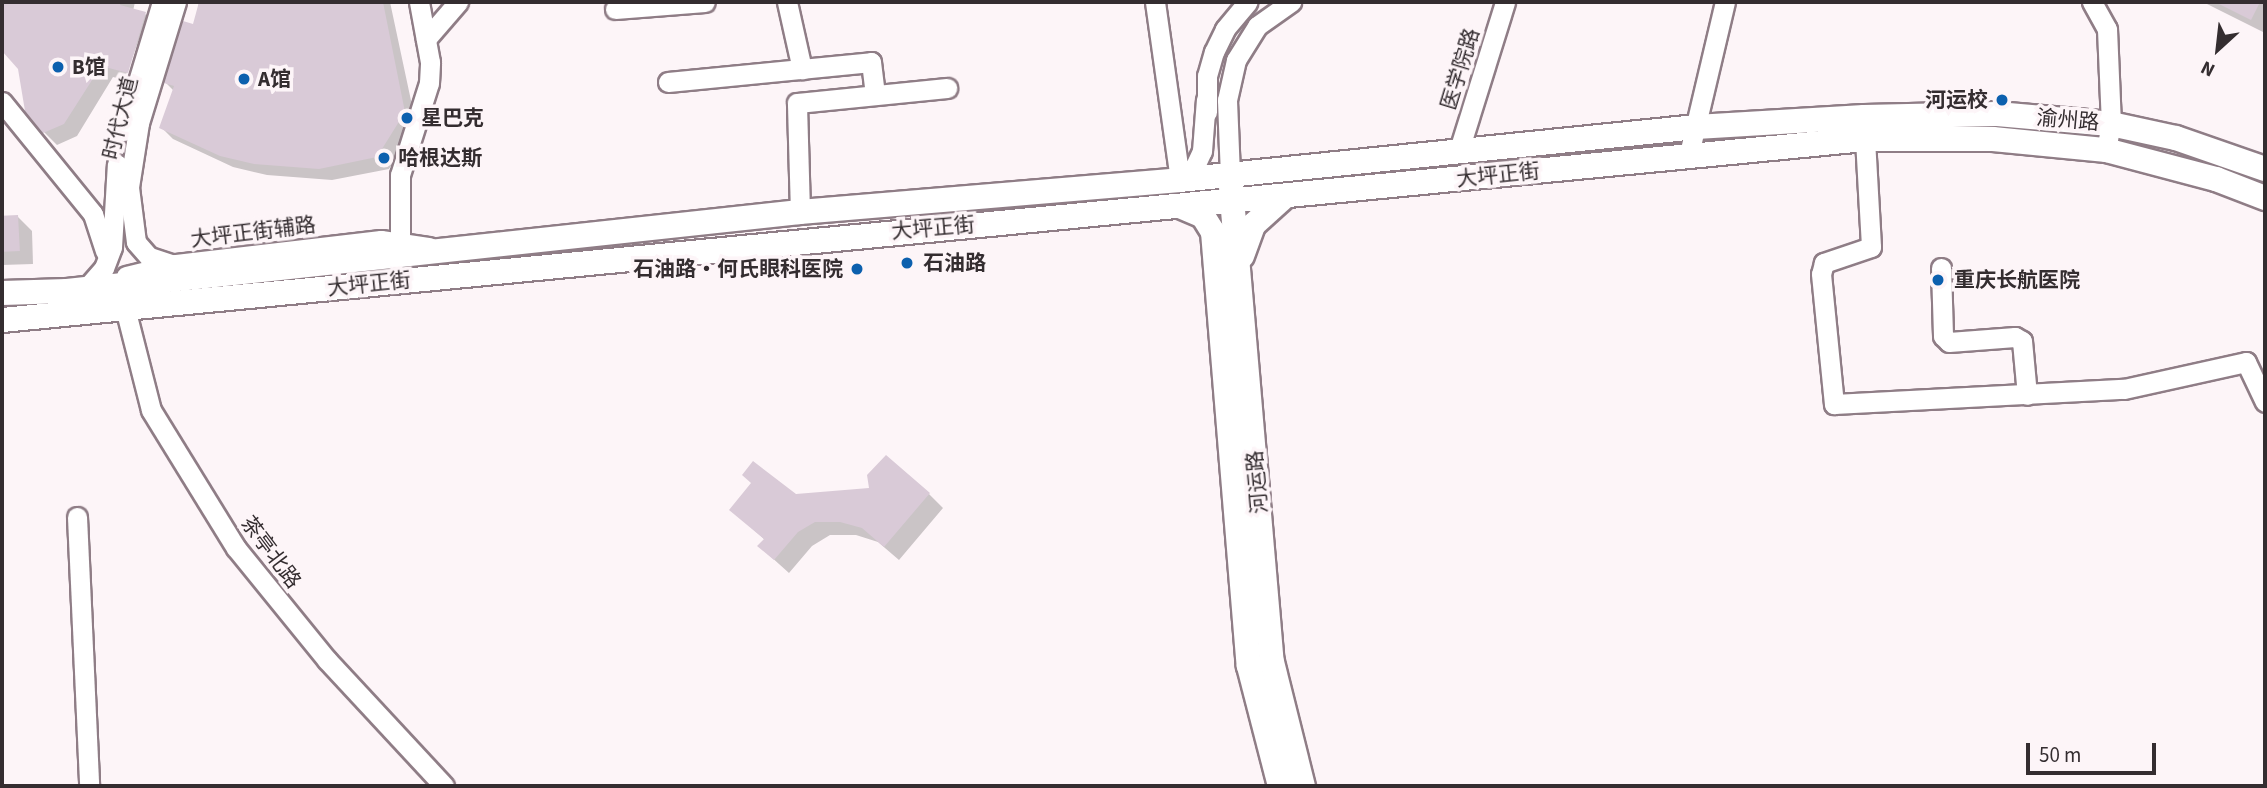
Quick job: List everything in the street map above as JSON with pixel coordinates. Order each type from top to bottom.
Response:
[{"type":"main road","name":"渝州路","points":[[1865,128],[1997,114],[2111,124],[2176,138],[2265,169]]},
{"type":"main road","name":"大坪正街","points":[[2,293],[78,288],[447,251],[800,212],[1180,180],[1696,127],[1865,128]]},
{"type":"main road","name":"大坪正街","points":[[2,320],[858,234],[1232,203],[1689,155],[1865,128]]},
{"type":"main road","name":"渝州路","points":[[1865,128],[2106,150],[2217,179],[2265,198]]},
{"type":"main road","name":"河运路","points":[[1221,176],[1232,203],[1272,662],[1303,786]]},
{"type":"main road","points":[[1239,274],[1253,225],[1284,197]]},
{"type":"main road","name":"河运路","points":[[1182,207],[1203,216],[1213,232],[1249,666],[1280,786]]},
{"type":"street","name":"时代大道","points":[[78,288],[104,268],[112,247],[119,151],[162,2]]},
{"type":"street","name":"时代大道","points":[[176,264],[149,257],[136,242],[128,187],[139,122],[177,2]]},
{"type":"street","points":[[400,242],[400,175],[429,83],[426,38],[419,2]]},
{"type":"street","points":[[426,38],[458,2]]},
{"type":"street","points":[[615,9],[705,2]]},
{"type":"street","points":[[786,2],[802,69]]},
{"type":"street","points":[[1155,2],[1180,180]]},
{"type":"street","points":[[1180,180],[1195,166],[1202,151],[1206,99],[1214,52],[1226,29],[1248,2]]},
{"type":"street","points":[[1221,176],[1227,100],[1236,60],[1257,26],[1291,2]]},
{"type":"street","name":"医学院路","points":[[1459,150],[1505,2]]},
{"type":"street","points":[[1689,155],[1725,2]]},
{"type":"street","points":[[2096,4],[2107,29],[2111,124],[2106,150]]},
{"type":"street","points":[[668,82],[872,62],[875,95]]},
{"type":"street","points":[[800,212],[797,103],[947,88]]},
{"type":"street","points":[[1206,99],[1221,176]]},
{"type":"street","points":[[2,102],[93,214],[103,237],[104,268]]},
{"type":"street","points":[[1865,128],[1871,247],[1824,263],[1821,274],[1834,404],[2124,389],[2246,362],[2265,402]]},
{"type":"street","name":"大坪正街辅路","points":[[78,288],[176,264],[400,242],[447,251]]},
{"type":"street","points":[[1941,268],[1943,336],[1949,342],[2015,337],[2022,341],[2026,395]]},
{"type":"street","name":"茶亭北路","points":[[125,308],[151,410],[236,548],[327,660],[444,786]]},
{"type":"street","points":[[77,517],[89,786]]},
{"type":"building","name":"B馆","points":[[2,2],[121,2],[120,5],[146,12],[128,73],[101,66],[64,124],[43,133],[25,111],[18,69],[2,51]]},
{"type":"building","name":"A馆","points":[[199,2],[383,2],[405,112],[377,157],[319,169],[254,164],[220,156],[159,128],[174,86],[164,83],[183,21],[193,24]]},
{"type":"building","points":[[2215,2],[2260,2],[2251,20]]},
{"type":"building","points":[[18,215],[20,251],[4,252],[2,216]]},
{"type":"building","points":[[886,455],[930,493],[884,547],[862,528],[840,522],[815,522],[798,532],[774,560],[757,546],[764,539],[729,510],[751,483],[742,475],[753,461],[796,494],[869,488],[867,475]]},
{"type":"place","name":"B馆","points":[[58,67]]},
{"type":"place","name":"A馆","points":[[244,79]]},
{"type":"place","name":"河运校","points":[[2002,100]]},
{"type":"place","name":"星巴克","points":[[407,118]]},
{"type":"place","name":"哈根达斯","points":[[384,158]]},
{"type":"place","name":"石油路","points":[[907,263]]},
{"type":"place","name":"石油路‧何氏眼科医院","points":[[857,269]]},
{"type":"place","name":"重庆长航医院","points":[[1938,280]]}]
